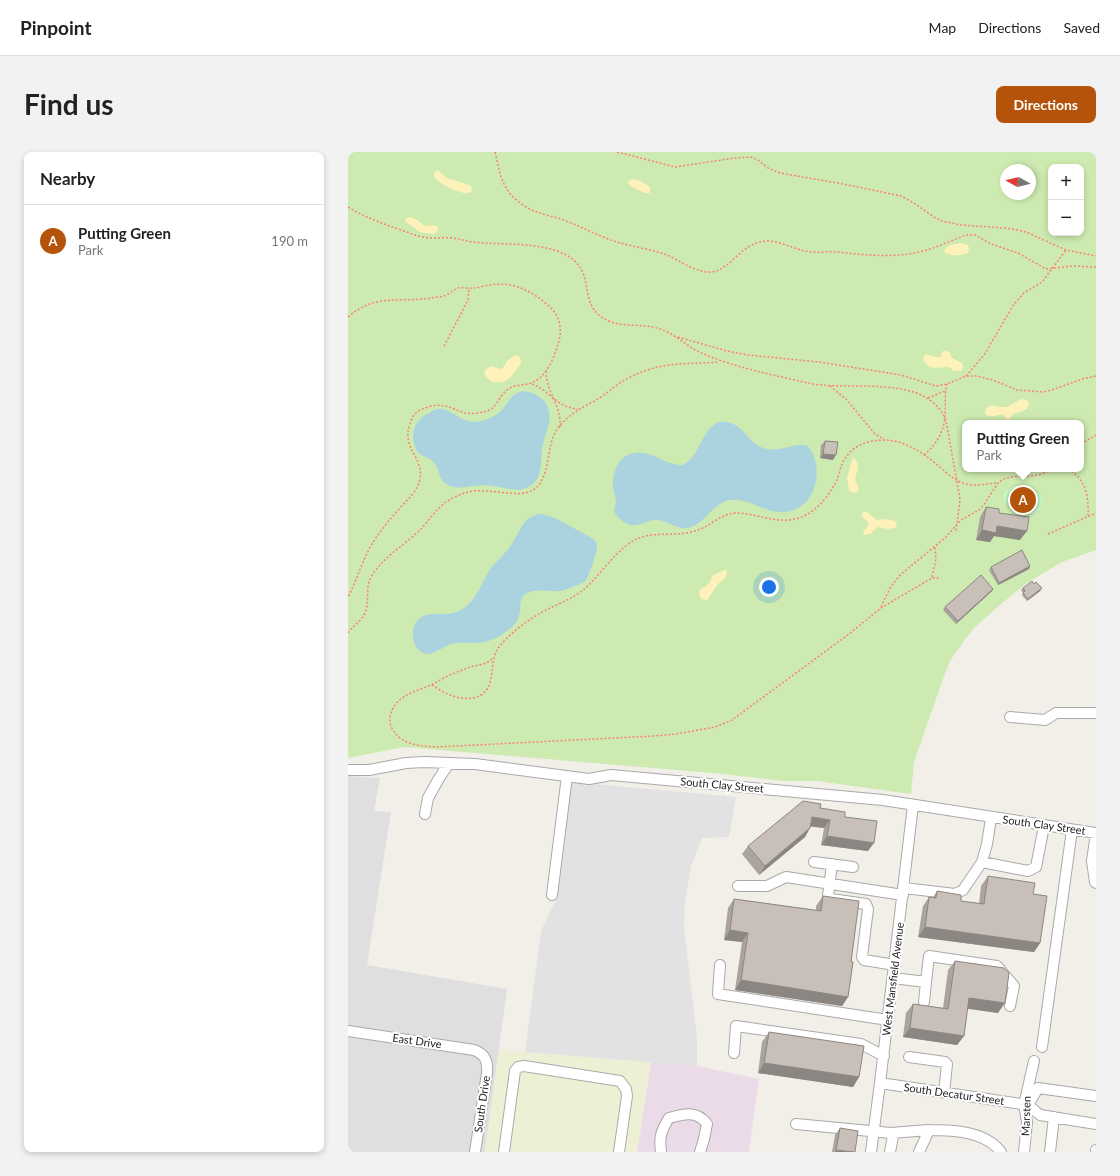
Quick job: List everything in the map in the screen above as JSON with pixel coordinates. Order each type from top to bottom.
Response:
[{"type":"street","points":[[1010,717],[1044,720],[1056,713],[1096,713]]},
{"type":"street","name":"South Clay Street","points":[[348,770],[369,770],[406,763],[449,763],[475,764],[589,779],[611,775],[883,800],[991,818],[1096,833]]},
{"type":"street","points":[[424,814],[428,798],[449,763]]},
{"type":"street","points":[[552,896],[567,776]]},
{"type":"street","name":"West Mansfield Avenue","points":[[871,1152],[884,1056],[913,805]]},
{"type":"street","points":[[738,886],[767,886],[786,877],[830,884],[903,892],[955,894],[963,890],[982,862],[987,844],[991,818]]},
{"type":"street","points":[[982,862],[1028,871],[1032,869],[1036,866],[1044,826]]},
{"type":"street","points":[[1042,1047],[1072,830]]},
{"type":"street","points":[[1096,833],[1092,861],[1096,883]]},
{"type":"street","points":[[814,862],[854,867]]},
{"type":"street","points":[[832,864],[828,896],[831,899],[866,904],[868,909],[862,957],[864,960],[895,965]]},
{"type":"street","points":[[924,1002],[929,956],[997,966],[1014,986],[1010,1006]]},
{"type":"street","points":[[720,965],[718,994],[888,1020]]},
{"type":"street","points":[[893,978],[926,982]]},
{"type":"street","points":[[734,1053],[736,1026],[861,1044],[884,1056]]},
{"type":"street","name":"East Drive","points":[[348,1031],[474,1050],[480,1052],[484,1056]]},
{"type":"street","name":"South Drive","points":[[475,1152],[488,1066],[484,1056]]},
{"type":"street","points":[[909,1058],[945,1062],[947,1064],[944,1093]]},
{"type":"street","name":"Marsten","points":[[1024,1150],[1028,1122],[1026,1105],[1034,1061]]},
{"type":"street","points":[[504,1152],[515,1071],[518,1067],[524,1066],[620,1081],[626,1089],[627,1096],[619,1152]]},
{"type":"street","name":"South Decatur Street","points":[[880,1083],[1026,1105]]},
{"type":"street","points":[[1096,1096],[1038,1088],[1026,1105],[1040,1114],[1096,1124]]},
{"type":"street","points":[[661,1152],[660,1144],[662,1129],[669,1118],[691,1114],[703,1119],[706,1124],[700,1152]]},
{"type":"street","points":[[1050,1152],[1054,1117]]},
{"type":"street","points":[[796,1124],[891,1133],[929,1130],[965,1132],[987,1141],[1001,1152]]},
{"type":"street","points":[[919,1152],[929,1130]]},
{"type":"street","points":[[890,1152],[893,1136],[891,1133]]},
{"type":"path","points":[[495,152],[501,178],[507,191],[528,208],[570,223],[608,240],[667,255],[705,272],[722,270],[750,246],[762,242],[779,243],[799,250],[812,252],[835,252],[885,256],[926,250],[971,234],[996,246],[1018,253],[1042,268],[1051,270],[1073,266],[1096,267]]},
{"type":"path","points":[[617,152],[646,158],[670,166],[686,166],[734,158],[754,158],[773,171],[788,175],[892,194],[914,203],[942,221],[961,225],[1017,230],[1030,234],[1066,250],[1096,256]]},
{"type":"path","points":[[348,207],[373,220],[424,238],[453,238],[472,242],[537,246],[558,252],[572,259],[582,269],[585,275],[590,302],[599,315],[612,322],[630,326],[658,328],[697,351],[721,361],[816,384],[830,386],[867,386],[898,389],[917,393],[928,398],[941,410],[945,416],[941,432],[935,445],[924,455]]},
{"type":"path","points":[[966,376],[984,355],[1017,300],[1024,293],[1042,282],[1066,250]]},
{"type":"path","points":[[348,318],[356,310],[371,303],[386,300],[427,299],[444,295],[459,288],[473,288],[498,284],[515,286],[534,295],[552,309],[558,319],[560,337],[556,352],[546,371],[541,377],[531,383],[511,388],[504,393],[496,406],[488,411],[466,413],[444,405],[439,405],[421,409],[413,416],[408,427],[407,439],[420,469],[419,482],[415,491],[387,523],[372,544],[348,597]]},
{"type":"path","points":[[444,346],[468,300],[469,288]]},
{"type":"path","points":[[673,336],[727,351],[748,355],[834,364],[901,375],[932,385],[947,384],[966,376],[983,377],[1017,390],[1043,392],[1096,376]]},
{"type":"path","points":[[348,633],[351,628],[360,621],[366,612],[369,581],[376,571],[394,552],[409,540],[445,502],[469,492],[492,490],[523,494],[533,490],[544,475],[554,437],[560,427],[578,409],[604,395],[626,379],[641,372],[667,365],[721,361]]},
{"type":"path","points":[[546,371],[547,384],[560,418],[560,427]]},
{"type":"path","points":[[531,383],[566,407],[578,409]]},
{"type":"path","points":[[947,384],[945,391],[945,416],[960,500],[956,531]]},
{"type":"path","points":[[830,386],[846,399],[875,434],[885,440]]},
{"type":"path","points":[[928,398],[945,391]]},
{"type":"path","points":[[1084,442],[1096,435]]},
{"type":"path","points":[[432,685],[444,693],[457,697],[469,698],[479,696],[484,692],[489,684],[492,659],[499,647],[525,623],[582,591],[595,579],[617,553],[632,541],[653,535],[689,533],[696,531],[728,514],[743,514],[787,520],[800,517],[814,510],[834,485],[843,462],[853,450],[866,443],[885,440],[902,443],[924,455],[957,482],[970,485],[998,482],[1009,477],[1036,475],[1044,472]]},
{"type":"path","points":[[1072,472],[1078,476],[1084,485],[1088,502],[1088,516]]},
{"type":"path","points":[[881,608],[890,588],[900,575],[934,548],[961,520],[979,510],[998,482]]},
{"type":"path","points":[[1048,534],[1096,513]]},
{"type":"path","points":[[932,578],[936,559],[934,548]]},
{"type":"path","points":[[492,659],[489,662],[472,666],[450,675],[432,685],[409,693],[398,702],[392,711],[390,722],[392,728],[400,738],[414,744],[436,747],[654,736],[692,731],[724,724],[739,716],[805,665],[849,634],[881,608],[932,578],[940,578]]},
{"type":"shaded area","points":[[348,776],[380,778],[374,811],[391,812],[367,965],[507,989],[485,1152],[348,1152]]},
{"type":"shaded area","points":[[572,782],[736,797],[729,837],[702,838],[691,866],[685,901],[684,928],[697,1037],[697,1066],[525,1052],[541,931],[555,902],[569,788]]},
{"type":"shaded area","points":[[651,1062],[697,1066],[759,1079],[749,1152],[637,1152]]},
{"type":"green space","points":[[348,152],[1096,152],[1096,550],[1062,562],[1027,583],[974,628],[964,641],[950,661],[914,762],[911,794],[817,781],[783,781],[713,773],[404,747],[348,758]]},
{"type":"green space","points":[[1017,486],[1033,490],[1041,496],[1042,504],[1036,513],[1028,514],[1012,508],[1005,502],[1004,496],[1007,490]]},
{"type":"green space","points":[[499,1049],[651,1062],[637,1152],[485,1152]]},
{"type":"sand","points":[[438,170],[447,178],[471,186],[472,191],[465,193],[445,185],[434,177],[434,172]]},
{"type":"sand","points":[[632,179],[638,180],[650,187],[650,193],[644,193],[629,185],[628,182]]},
{"type":"sand","points":[[410,217],[425,226],[434,225],[438,227],[438,231],[433,234],[420,232],[405,221]]},
{"type":"sand","points":[[961,243],[968,245],[968,253],[963,255],[950,255],[945,253],[944,250],[950,245]]},
{"type":"sand","points":[[945,350],[950,353],[952,358],[962,363],[963,368],[961,371],[954,371],[949,367],[935,368],[929,366],[923,359],[925,354],[940,357]]},
{"type":"sand","points":[[516,355],[520,357],[521,362],[511,377],[505,381],[499,382],[489,380],[484,373],[486,369],[491,367],[502,369],[508,360]]},
{"type":"sand","points":[[1023,399],[1029,403],[1027,409],[1013,414],[1010,419],[1007,420],[1002,414],[991,416],[985,414],[986,408],[993,406],[1005,407]]},
{"type":"sand","points":[[853,458],[856,460],[858,465],[855,480],[859,489],[857,492],[853,493],[849,491],[847,477]]},
{"type":"sand","points":[[863,512],[867,512],[877,520],[884,519],[895,521],[897,526],[895,528],[888,529],[878,527],[870,534],[863,535],[869,524],[862,516]]},
{"type":"sand","points":[[726,570],[726,577],[718,584],[707,600],[701,599],[699,592],[710,582],[712,576]]},
{"type":"water","points":[[523,391],[538,396],[542,399],[547,405],[550,417],[543,443],[540,472],[536,480],[530,486],[519,490],[488,485],[461,488],[452,487],[442,480],[436,466],[432,461],[417,451],[413,439],[414,429],[419,420],[432,411],[443,409],[465,420],[473,422],[481,421],[498,414],[515,394]]},
{"type":"water","points":[[719,422],[726,422],[738,426],[756,444],[767,449],[773,450],[797,445],[808,446],[814,456],[816,467],[814,489],[809,499],[801,506],[791,511],[779,512],[739,500],[726,501],[715,508],[700,522],[688,528],[681,528],[658,520],[631,525],[624,522],[616,515],[614,512],[616,498],[613,489],[613,477],[616,468],[625,456],[637,452],[644,453],[682,465],[693,456],[708,431]]},
{"type":"water","points":[[543,514],[555,518],[592,538],[596,542],[597,548],[595,558],[587,579],[565,590],[534,591],[524,595],[521,601],[520,613],[516,622],[504,633],[491,640],[481,643],[452,644],[430,654],[422,653],[416,646],[413,637],[414,627],[418,620],[426,615],[453,613],[467,606],[475,596],[489,571],[513,543],[526,521],[530,517]]},
{"type":"building","points":[[825,441],[838,442],[836,455],[823,454]]},
{"type":"building","points":[[986,507],[999,509],[999,513],[1029,517],[1027,531],[997,526],[996,533],[982,530]]},
{"type":"building","points":[[1022,550],[1030,566],[999,583],[991,567]]},
{"type":"building","points":[[981,575],[993,589],[958,621],[945,607]]},
{"type":"building","points":[[1032,581],[1034,584],[1036,582],[1042,588],[1028,599],[1023,593],[1025,591],[1023,588]]},
{"type":"building","points":[[803,801],[821,804],[820,808],[845,812],[845,817],[877,821],[874,843],[827,836],[830,820],[812,817],[810,828],[765,866],[748,846]]},
{"type":"building","points":[[988,876],[1035,883],[1033,894],[1047,896],[1040,943],[925,927],[929,897],[936,898],[937,891],[961,895],[961,901],[984,904]]},
{"type":"building","points":[[823,896],[859,901],[848,997],[741,980],[748,933],[730,930],[734,899],[821,911]]},
{"type":"building","points":[[955,961],[1004,968],[1009,973],[1005,1003],[969,998],[964,1036],[910,1028],[913,1004],[948,1009]]},
{"type":"building","points":[[769,1032],[864,1046],[859,1077],[764,1063]]},
{"type":"building","points":[[840,1128],[858,1131],[855,1152],[836,1150]]},
{"type":"place","name":"Putting Green","points":[[1023,500]]}]
